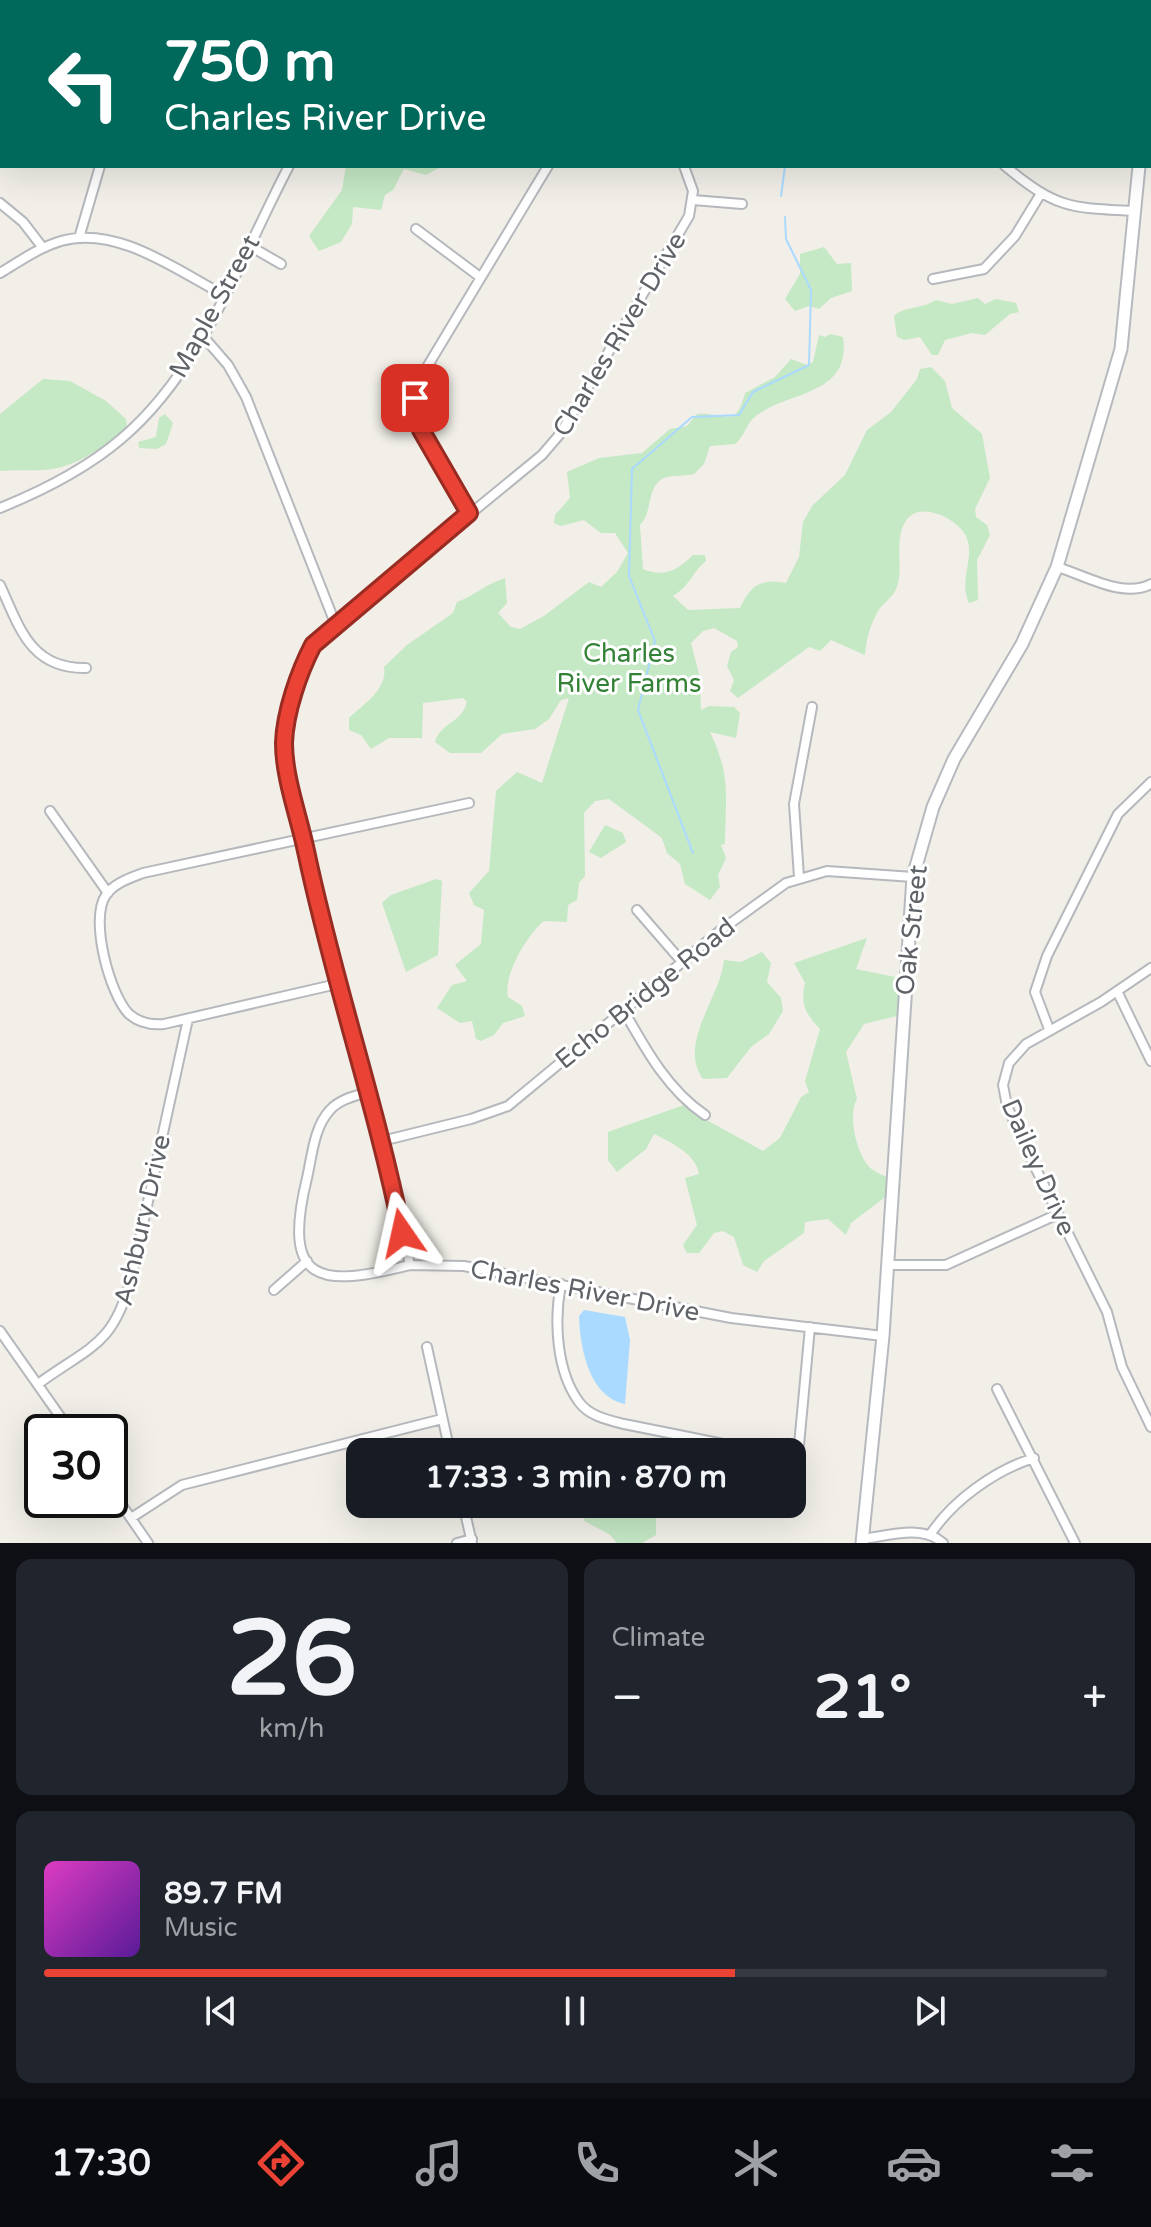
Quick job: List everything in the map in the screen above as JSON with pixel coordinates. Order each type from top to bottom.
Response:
[{"type":"main road","name":"Oak Street","points":[[862,1541],[883,1336],[913,877],[933,807],[954,759],[1022,644],[1057,567],[1121,349],[1139,168]]},
{"type":"street","points":[[79,238],[99,168]]},
{"type":"street","name":"Maple Street","points":[[0,508],[55,481],[123,438],[166,391],[224,295],[288,168]]},
{"type":"street","points":[[469,513],[421,430],[415,398],[418,382],[547,168]]},
{"type":"street","name":"Charles River Drive","points":[[685,168],[693,200],[676,243],[560,434],[542,455],[335,623],[313,645],[284,742],[337,984],[382,1141],[410,1265],[464,1266],[731,1318],[883,1336]]},
{"type":"street","points":[[1007,168],[1040,195],[1076,208],[1136,211]]},
{"type":"street","points":[[933,279],[969,274],[991,264],[1015,236],[1040,195]]},
{"type":"street","points":[[693,200],[742,204]]},
{"type":"street","points":[[0,203],[23,222],[43,248]]},
{"type":"street","points":[[416,229],[480,277]]},
{"type":"street","points":[[0,273],[43,248],[79,238],[111,240],[224,295]]},
{"type":"street","points":[[248,245],[281,264]]},
{"type":"street","points":[[202,335],[228,365],[246,397],[335,623]]},
{"type":"street","points":[[1057,567],[1120,588],[1139,589],[1151,584]]},
{"type":"street","points":[[0,585],[28,641],[44,659],[62,668],[86,668]]},
{"type":"street","points":[[799,877],[794,804],[812,707]]},
{"type":"street","points":[[1049,1029],[1035,992],[1047,956],[1118,814],[1151,782]]},
{"type":"street","points":[[337,984],[164,1024],[147,1023],[130,1015],[118,999],[99,929],[103,901],[108,893],[128,878],[143,873],[469,803]]},
{"type":"street","points":[[50,811],[108,893]]},
{"type":"street","name":"Echo Bridge Road","points":[[382,1141],[471,1119],[508,1106],[773,890],[799,877],[848,871],[913,877]]},
{"type":"street","points":[[637,910],[683,963]]},
{"type":"street","name":"Dailey Drive","points":[[1151,968],[1018,1051],[1009,1063],[1003,1085],[1007,1106],[1107,1312],[1122,1367],[1151,1427]]},
{"type":"street","points":[[1117,991],[1151,1061]]},
{"type":"street","points":[[624,1011],[667,1081],[679,1095],[705,1115]]},
{"type":"street","name":"Ashbury Drive","points":[[38,1384],[101,1340],[119,1320],[131,1279],[188,1019]]},
{"type":"street","points":[[369,1092],[335,1105],[319,1129],[296,1230],[307,1261],[323,1273],[341,1278],[410,1265]]},
{"type":"street","points":[[888,1265],[952,1263],[1058,1214]]},
{"type":"street","points":[[274,1290],[307,1261]]},
{"type":"street","points":[[561,1284],[555,1314],[558,1342],[575,1394],[585,1409],[614,1422],[694,1438]]},
{"type":"street","points":[[796,1438],[810,1327]]},
{"type":"street","points":[[0,1331],[59,1414]]},
{"type":"street","points":[[427,1347],[447,1438]]},
{"type":"street","points":[[997,1389],[1075,1543]]},
{"type":"street","points":[[131,1518],[182,1485],[442,1419]]},
{"type":"street","points":[[930,1535],[943,1515],[990,1479],[1034,1458]]},
{"type":"street","points":[[128,1514],[148,1543]]},
{"type":"street","points":[[457,1543],[472,1541],[466,1518]]},
{"type":"street","points":[[862,1541],[911,1533],[930,1535],[943,1543]]},
{"type":"green space","points":[[346,168],[439,168],[426,175],[404,169],[393,190],[385,195],[381,210],[353,207],[352,224],[341,242],[319,251],[309,236],[342,190]]},
{"type":"green space","points":[[824,247],[837,264],[851,263],[852,291],[831,298],[819,309],[809,306],[795,311],[785,299],[800,274],[800,254]]},
{"type":"green space","points":[[978,298],[985,304],[996,299],[1016,303],[1019,312],[1010,314],[985,335],[972,333],[945,340],[938,355],[932,355],[920,337],[904,340],[897,337],[894,316],[898,313],[936,300],[952,304]]},
{"type":"green space","name":"Charles River Farms","points":[[830,334],[843,337],[843,356],[838,370],[829,381],[757,415],[735,444],[710,446],[704,464],[694,474],[665,477],[657,483],[640,525],[643,569],[664,572],[682,565],[693,555],[705,555],[706,561],[684,588],[673,596],[688,610],[740,608],[757,585],[786,583],[799,557],[803,522],[812,506],[845,475],[867,430],[891,412],[917,379],[920,369],[931,367],[945,381],[952,408],[982,434],[990,478],[975,509],[976,517],[987,525],[990,535],[977,560],[978,600],[969,603],[966,594],[969,544],[966,536],[946,518],[919,512],[905,522],[899,547],[898,581],[894,593],[875,618],[865,655],[831,640],[820,651],[809,647],[738,698],[730,691],[734,680],[727,666],[731,652],[738,647],[737,641],[714,628],[703,631],[691,643],[700,678],[701,710],[709,706],[734,707],[740,713],[736,738],[710,732],[722,762],[726,788],[725,844],[721,845],[726,858],[718,875],[720,887],[710,900],[685,884],[680,864],[667,853],[662,838],[609,799],[595,801],[584,813],[585,876],[579,883],[577,900],[568,905],[567,922],[544,921],[537,927],[524,945],[509,978],[508,997],[522,1006],[525,1016],[503,1023],[494,1035],[481,1041],[476,1039],[472,1021],[460,1023],[437,1008],[452,985],[467,981],[455,965],[481,944],[484,910],[474,905],[469,893],[489,871],[496,791],[517,772],[542,783],[569,698],[561,700],[549,719],[535,729],[502,734],[481,753],[450,753],[435,742],[441,731],[461,714],[467,702],[463,698],[423,703],[422,738],[389,738],[371,749],[361,735],[349,730],[349,718],[379,689],[384,667],[407,645],[453,613],[457,602],[505,578],[507,603],[498,613],[511,627],[520,629],[544,616],[589,582],[601,587],[617,572],[628,553],[615,533],[601,533],[584,520],[561,526],[554,523],[555,515],[570,498],[567,472],[599,458],[642,453],[670,429],[687,426],[697,414],[733,415],[738,412],[745,393],[775,377],[791,359],[807,365],[813,362],[819,335],[825,337]]},
{"type":"green space","points":[[43,379],[70,381],[106,401],[126,419],[127,428],[77,462],[43,470],[0,471],[0,414]]},
{"type":"green space","points":[[165,414],[173,423],[166,444],[157,449],[139,448],[138,442],[156,437],[159,418]]},
{"type":"green space","points":[[605,825],[623,833],[626,842],[601,858],[589,852]]},
{"type":"green space","points":[[436,879],[442,881],[438,955],[406,972],[382,903],[391,895]]},
{"type":"green space","points":[[867,938],[856,969],[910,980],[909,1013],[864,1024],[846,1052],[857,1099],[853,1126],[858,1147],[867,1164],[901,1185],[851,1223],[846,1235],[828,1219],[805,1222],[804,1233],[764,1261],[757,1272],[743,1265],[734,1237],[723,1231],[714,1233],[699,1253],[687,1253],[683,1245],[697,1225],[685,1178],[699,1174],[693,1160],[654,1134],[646,1149],[617,1172],[608,1160],[608,1132],[695,1101],[703,1118],[763,1151],[780,1138],[801,1097],[809,1092],[805,1081],[820,1029],[805,1009],[805,983],[794,963]]},
{"type":"green space","points":[[762,952],[771,963],[767,982],[781,998],[783,1011],[769,1034],[751,1047],[727,1078],[703,1079],[696,1065],[697,1035],[724,960],[741,962]]},
{"type":"green space","points":[[585,1518],[656,1518],[656,1535],[642,1543],[617,1543],[609,1534],[584,1521]]},
{"type":"water","points":[[584,1310],[625,1317],[630,1340],[625,1404],[603,1392],[589,1369],[580,1329],[579,1316]]},
{"type":"waterway","points":[[781,196],[785,168]]},
{"type":"waterway","points":[[693,853],[638,710],[655,641],[629,576],[632,469],[692,417],[739,415],[753,392],[809,365],[811,290],[786,239],[785,217]]},
{"type":"route","points":[[402,1233],[382,1141],[343,1009],[317,904],[284,742],[300,675],[313,645],[335,623],[469,513],[421,430],[415,398]]}]
